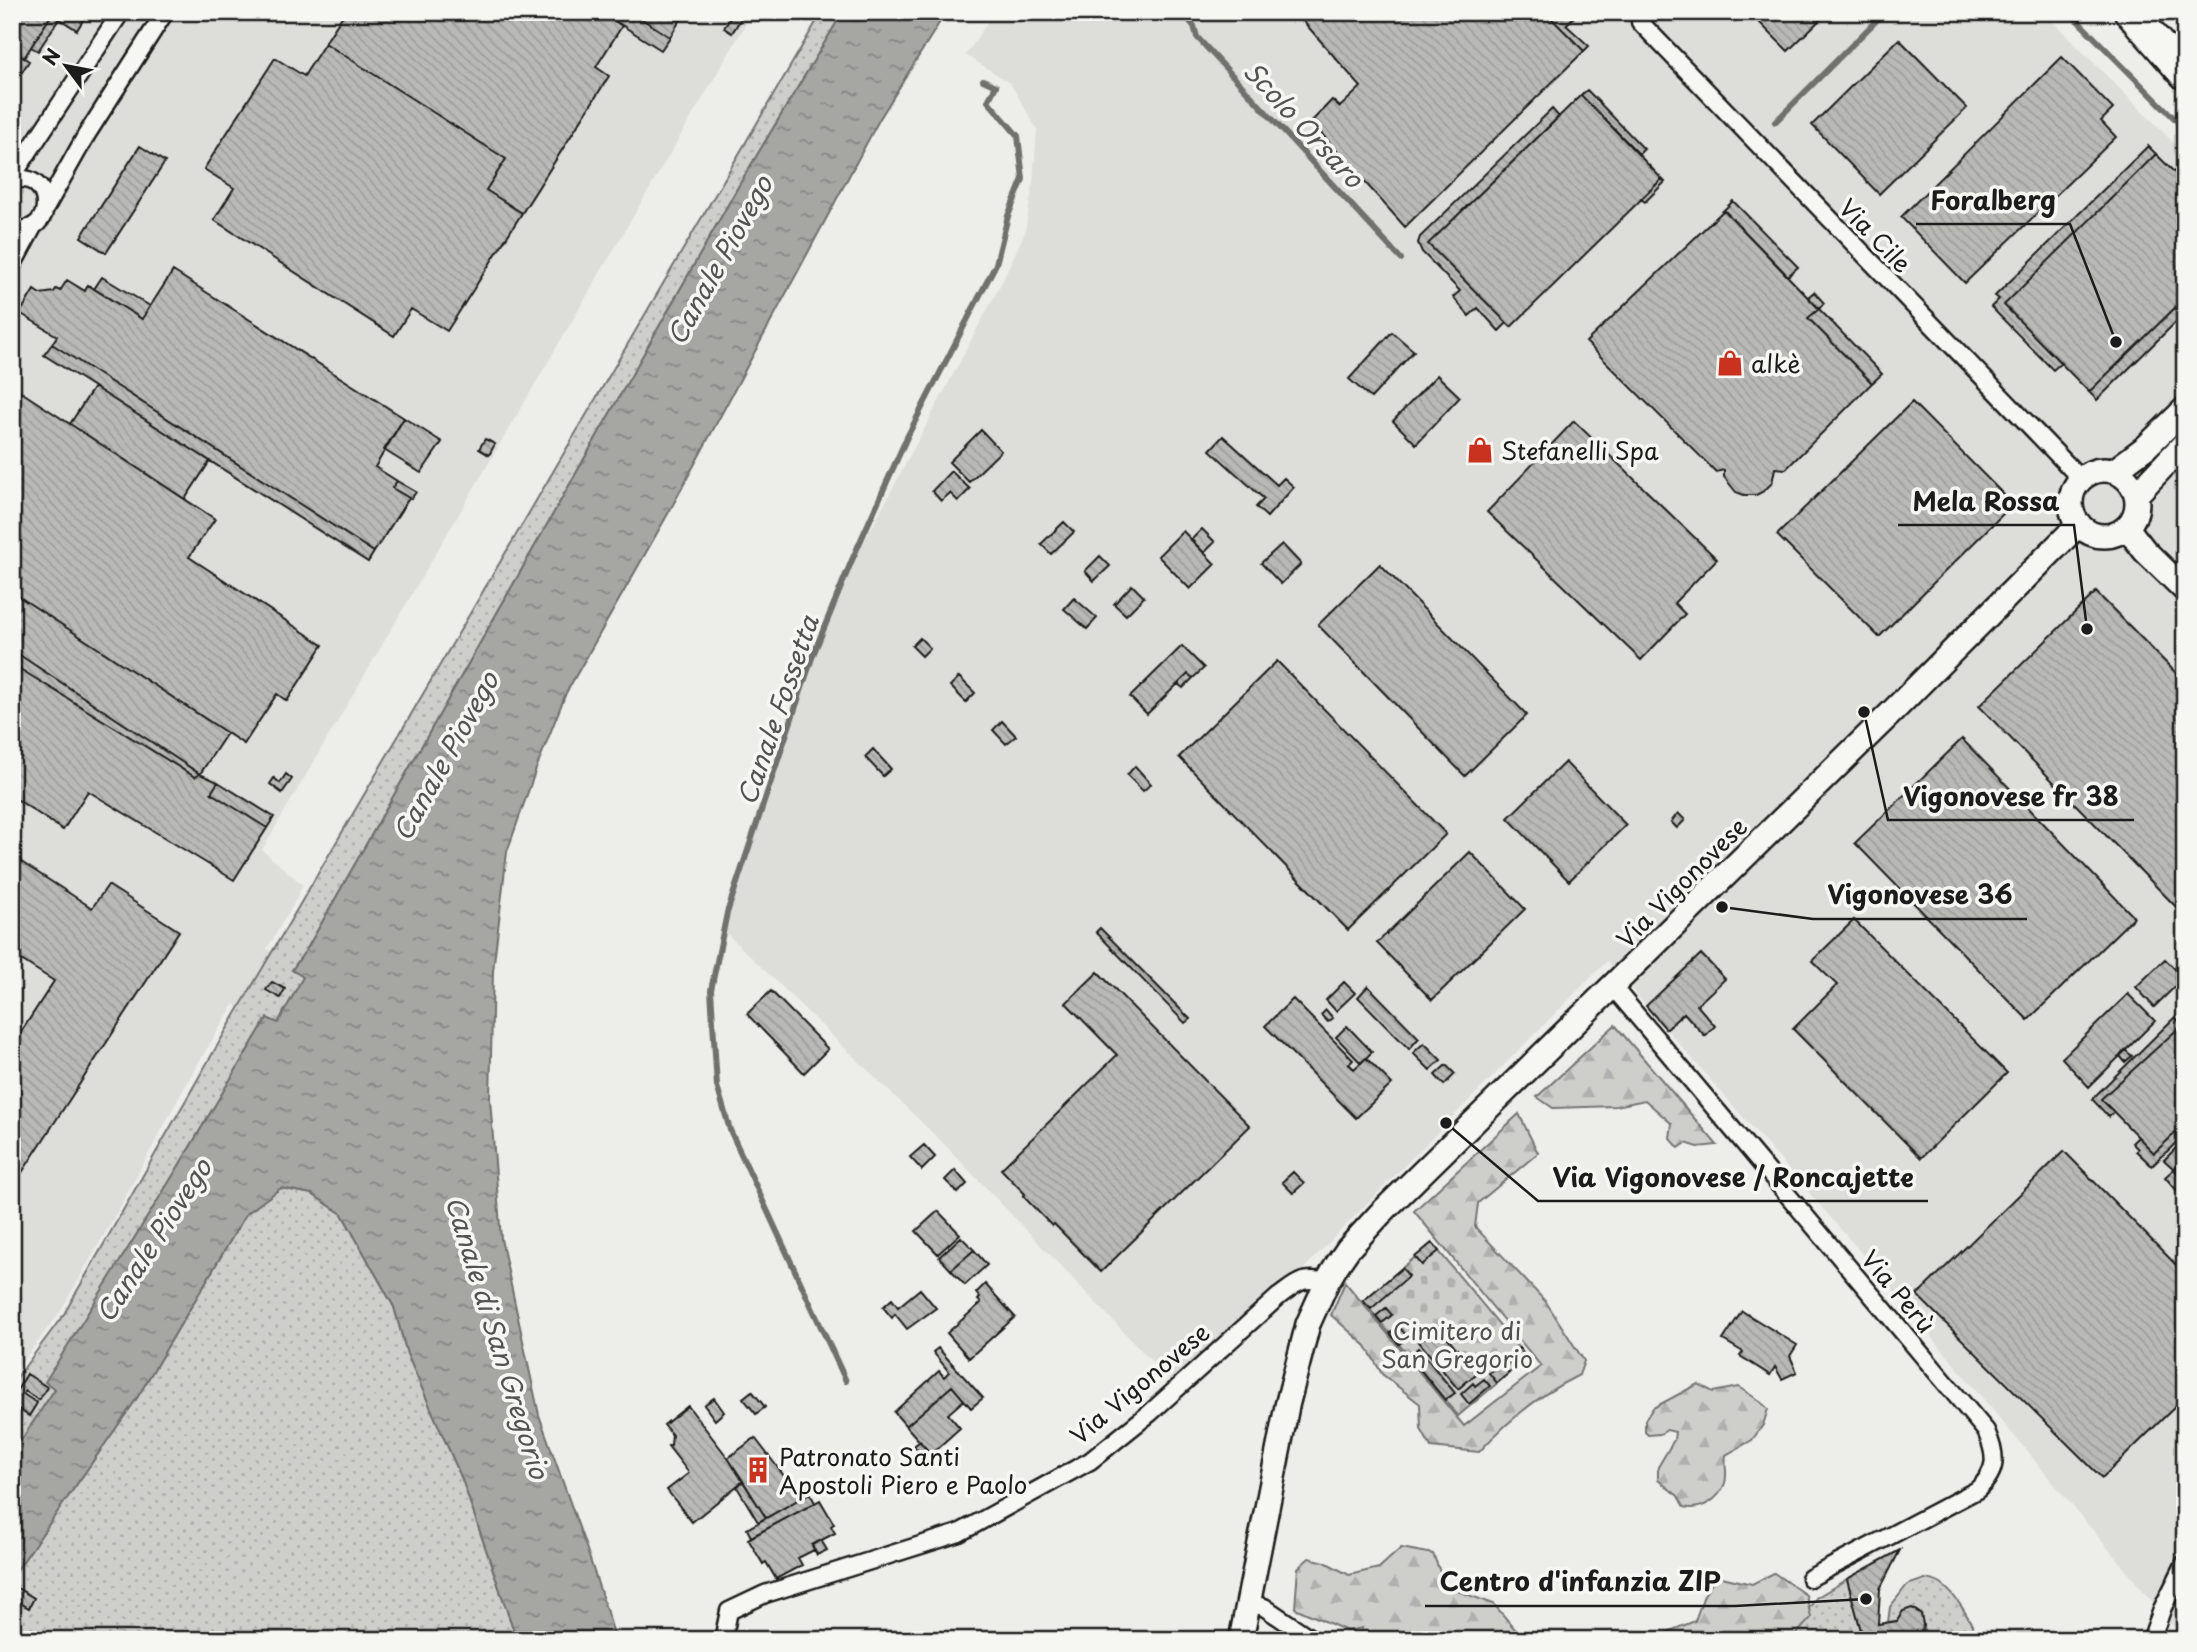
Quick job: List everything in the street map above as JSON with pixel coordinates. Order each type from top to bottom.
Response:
[{"type":"highway","points":[[2130,12],[2185,74]]},
{"type":"main road","points":[[2114,471],[2146,447],[2185,409]]},
{"type":"main road","points":[[2137,494],[2185,443]]},
{"type":"main road","points":[[2096,470],[2114,471],[2130,481],[2137,494],[2136,512],[2127,528],[2118,534],[2098,536],[2088,533],[2074,518],[2071,498],[2081,479],[2096,470]]},
{"type":"main road","name":"Via Vigonovese","points":[[1241,1640],[1296,1370],[1308,1324],[1326,1282],[1348,1249],[1380,1214],[1892,712],[2079,524]]},
{"type":"main road","points":[[2127,528],[2145,551],[2185,590]]},
{"type":"street","points":[[12,178],[121,12]]},
{"type":"street","points":[[12,266],[33,227],[44,215],[46,206],[87,134],[165,12]]},
{"type":"street","name":"Via Cile","points":[[1640,22],[2081,479]]},
{"type":"street","points":[[12,178],[24,178],[38,186],[44,195],[46,206]]},
{"type":"street","points":[[12,229],[33,227]]},
{"type":"street","name":"Via Perù","points":[[1612,986],[1934,1368],[1986,1431],[1991,1443],[1994,1457],[1992,1473],[1977,1490],[1810,1578]]},
{"type":"street","name":"Via Vigonovese","points":[[723,1640],[729,1611],[765,1594],[959,1533],[1090,1461],[1150,1413],[1278,1297],[1299,1282],[1311,1278],[1326,1282]]},
{"type":"street","points":[[2151,1640],[2163,1607],[2185,1563]]},
{"type":"street","points":[[1248,1603],[1264,1607],[1313,1640]]},
{"type":"shaded area","points":[[12,12],[753,12],[262,850],[303,885],[267,949],[314,971],[278,1032],[234,1004],[193,1072],[60,1312],[12,1376]]},
{"type":"shaded area","points":[[994,12],[2043,12],[2185,154],[2185,1640],[2172,1640],[2175,1629],[1871,1264],[1607,961],[1183,1394],[944,1144],[726,933],[816,656],[853,563],[1003,280],[1025,232],[1033,183],[1037,129],[1010,83],[966,55]]},
{"type":"green space","points":[[822,12],[843,12],[742,180],[308,947],[292,970],[304,977],[278,1023],[267,1018],[46,1382],[55,1389],[20,1442],[12,1438],[12,1384],[64,1314],[203,1070]]},
{"type":"green space","points":[[1615,1025],[1717,1145],[1698,1147],[1686,1143],[1679,1148],[1670,1138],[1672,1124],[1645,1100],[1616,1106],[1553,1108],[1537,1097]]},
{"type":"green space","points":[[1519,1114],[1538,1153],[1478,1203],[1475,1227],[1546,1302],[1584,1361],[1579,1375],[1525,1409],[1479,1452],[1431,1447],[1421,1429],[1420,1404],[1382,1374],[1366,1346],[1331,1315],[1345,1282],[1464,1426],[1541,1366],[1414,1211]]},
{"type":"green space","points":[[280,1188],[312,1194],[342,1214],[394,1307],[407,1354],[462,1479],[517,1640],[12,1640],[12,1577],[137,1398],[246,1214]]},
{"type":"green space","name":"Cimitero di San Gregorio","points":[[1432,1243],[1527,1358],[1458,1416],[1363,1301]]},
{"type":"green space","points":[[1698,1384],[1713,1392],[1738,1387],[1768,1409],[1763,1425],[1752,1440],[1726,1455],[1726,1479],[1722,1489],[1709,1503],[1690,1508],[1684,1507],[1678,1496],[1658,1480],[1658,1467],[1674,1440],[1675,1432],[1667,1430],[1648,1435],[1645,1432],[1645,1420],[1653,1408]]},
{"type":"green space","points":[[1401,1548],[1433,1554],[1446,1587],[1494,1604],[1524,1640],[1358,1640],[1362,1628],[1347,1631],[1295,1608],[1298,1568],[1309,1558],[1325,1562],[1349,1575],[1379,1568]]},
{"type":"green space","points":[[1774,1573],[1806,1595],[1811,1618],[1791,1640],[1661,1640],[1665,1633],[1695,1621],[1704,1595],[1717,1576],[1752,1584]]},
{"type":"green space","points":[[1847,1579],[1862,1634],[1854,1640],[1788,1640],[1816,1598]]},
{"type":"green space","points":[[1925,1579],[1939,1583],[1953,1595],[1968,1617],[1978,1640],[1929,1640],[1922,1632],[1921,1614],[1912,1608],[1903,1611],[1897,1621],[1888,1622],[1890,1607],[1907,1585]]},
{"type":"water","points":[[843,12],[946,12],[879,120],[669,512],[566,693],[507,852],[493,971],[490,1099],[501,1239],[539,1415],[616,1640],[517,1640],[462,1479],[407,1354],[394,1307],[342,1214],[312,1194],[281,1188],[246,1214],[137,1398],[12,1577],[12,1438],[20,1442],[55,1389],[45,1382],[267,1018],[278,1023],[303,977],[292,970],[308,947],[742,180]]},
{"type":"building","points":[[12,12],[88,12],[77,30],[52,14],[24,58],[12,50]]},
{"type":"building","points":[[345,12],[601,12],[622,26],[596,67],[609,76],[522,213],[486,190],[506,159],[325,43]]},
{"type":"building","points":[[601,12],[631,12],[670,37],[661,50]]},
{"type":"building","points":[[631,12],[685,12],[670,37]]},
{"type":"building","points":[[734,12],[742,17],[732,33],[724,28]]},
{"type":"building","points":[[1295,12],[1545,12],[1584,51],[1405,227],[1311,122],[1332,100],[1340,107],[1361,87]]},
{"type":"building","points":[[1545,12],[1579,12],[1566,25],[1589,46],[1584,51]]},
{"type":"building","points":[[1749,12],[1828,12],[1788,51]]},
{"type":"building","points":[[52,14],[59,19],[38,51],[31,47]]},
{"type":"building","points":[[1899,39],[1967,108],[1879,194],[1812,125]]},
{"type":"building","points":[[325,43],[506,159],[486,190],[522,213],[447,331],[411,309],[394,336],[214,220],[234,188],[204,169],[275,58],[304,76]]},
{"type":"building","points":[[12,50],[29,61],[15,83],[12,82]]},
{"type":"building","points":[[2062,57],[2113,109],[2101,121],[2116,137],[1965,283],[1901,217]]},
{"type":"building","points":[[1587,90],[1644,149],[1639,154],[1581,95]]},
{"type":"building","points":[[1581,95],[1662,179],[1511,327],[1428,244]]},
{"type":"building","points":[[1552,109],[1559,117],[1428,244],[1507,323],[1499,331],[1478,308],[1469,316],[1453,297],[1460,291],[1422,252],[1418,243],[1420,237]]},
{"type":"building","points":[[140,146],[165,162],[106,253],[81,237]]},
{"type":"building","points":[[2148,146],[2156,154],[2004,305],[2061,363],[2053,370],[1991,307],[1999,299],[1995,296]]},
{"type":"building","points":[[2156,154],[2185,183],[2185,298],[2089,392],[2004,305]]},
{"type":"building","points":[[1662,179],[1665,182],[1645,202],[1641,199]]},
{"type":"building","points":[[1733,201],[1798,267],[1788,276],[1724,210]]},
{"type":"building","name":"alkè","points":[[1724,210],[1819,309],[1808,318],[1872,383],[1786,469],[1775,468],[1772,483],[1756,495],[1736,492],[1724,477],[1724,470],[1716,472],[1586,342]]},
{"type":"building","points":[[173,271],[404,418],[375,467],[397,481],[392,488],[409,498],[374,552],[52,344],[57,336],[20,313],[34,290],[40,294],[54,292],[56,289],[60,291],[67,280],[85,291],[88,285],[142,319]]},
{"type":"building","points":[[102,277],[150,306],[142,319],[94,289]]},
{"type":"building","points":[[1814,292],[1824,303],[1819,309],[1808,297]]},
{"type":"building","points":[[2185,298],[2185,313],[2097,400],[2089,392]]},
{"type":"building","points":[[1819,309],[1882,374],[1872,383],[1808,318]]},
{"type":"building","points":[[1392,332],[1414,351],[1371,398],[1349,379]]},
{"type":"building","points":[[52,344],[374,552],[368,562],[44,355]]},
{"type":"building","points":[[1437,375],[1460,397],[1416,444],[1393,421]]},
{"type":"building","points":[[12,386],[215,519],[189,557],[323,645],[287,701],[277,694],[244,744],[12,592]]},
{"type":"building","points":[[94,387],[210,461],[185,499],[70,424]]},
{"type":"building","points":[[1912,402],[2013,504],[1879,637],[1777,535]]},
{"type":"building","points":[[404,418],[442,442],[421,473],[384,450]]},
{"type":"building","points":[[1574,421],[1717,559],[1674,603],[1685,614],[1641,660],[1487,512]]},
{"type":"building","points":[[981,430],[1001,451],[969,482],[949,462]]},
{"type":"building","points":[[1223,436],[1277,485],[1284,478],[1294,487],[1267,517],[1256,507],[1264,499],[1210,450]]},
{"type":"building","points":[[485,439],[495,444],[489,455],[479,449]]},
{"type":"building","points":[[951,471],[970,489],[958,501],[950,493],[941,501],[932,491]]},
{"type":"building","points":[[397,481],[416,492],[411,499],[392,488]]},
{"type":"building","points":[[1064,522],[1074,532],[1051,554],[1041,544]]},
{"type":"building","points":[[1202,529],[1215,542],[1204,553],[1191,540]]},
{"type":"building","points":[[1183,531],[1215,564],[1190,589],[1158,556]]},
{"type":"building","points":[[1282,544],[1301,564],[1281,584],[1261,563]]},
{"type":"building","points":[[1100,556],[1110,566],[1094,581],[1085,571]]},
{"type":"building","points":[[1380,564],[1527,715],[1465,776],[1318,625]]},
{"type":"building","points":[[1132,585],[1144,597],[1126,615],[1114,604]]},
{"type":"building","points":[[12,592],[227,733],[200,774],[12,650]]},
{"type":"building","points":[[2096,592],[2185,682],[2185,916],[1979,706]]},
{"type":"building","points":[[1074,598],[1097,618],[1087,629],[1064,609]]},
{"type":"building","points":[[920,638],[930,648],[922,656],[912,646]]},
{"type":"building","points":[[1182,646],[1204,668],[1193,678],[1188,674],[1147,714],[1130,697]]},
{"type":"building","points":[[12,650],[200,774],[195,777],[12,664]]},
{"type":"building","points":[[1277,661],[1446,834],[1348,930],[1179,757]]},
{"type":"building","points":[[12,664],[195,777],[200,774],[218,782],[211,793],[267,828],[234,880],[88,791],[63,830],[12,796]]},
{"type":"building","points":[[1188,674],[1193,678],[1183,688],[1178,684]]},
{"type":"building","points":[[959,677],[975,693],[966,702],[950,686]]},
{"type":"building","points":[[1002,721],[1016,736],[1006,744],[993,730]]},
{"type":"building","points":[[1962,739],[2134,917],[2028,1020],[1855,843]]},
{"type":"building","points":[[873,749],[891,769],[883,776],[865,757]]},
{"type":"building","points":[[1565,762],[1626,825],[1569,881],[1508,818]]},
{"type":"building","points":[[1135,766],[1151,784],[1143,791],[1127,775]]},
{"type":"building","points":[[286,774],[292,779],[282,793],[270,784],[274,778],[280,783]]},
{"type":"building","points":[[218,782],[274,817],[267,828],[211,793]]},
{"type":"building","points":[[1678,813],[1685,820],[1677,828],[1671,822]]},
{"type":"building","points":[[1470,852],[1525,909],[1432,1000],[1377,943]]},
{"type":"building","points":[[12,856],[92,908],[108,885],[179,931],[12,1188],[12,1046],[54,981],[12,954]]},
{"type":"building","points":[[1854,920],[2007,1073],[1921,1158],[1793,1029],[1837,985],[1812,961]]},
{"type":"building","points":[[1100,928],[1190,1019],[1185,1023],[1096,932]]},
{"type":"building","points":[[1701,954],[1725,979],[1697,1005],[1715,1026],[1705,1036],[1684,1013],[1666,1029],[1646,1006]]},
{"type":"building","points":[[2165,959],[2184,978],[2154,1007],[2136,987]]},
{"type":"building","points":[[1098,972],[1250,1126],[1101,1272],[1054,1224],[1052,1226],[1001,1169],[1117,1055],[1066,1003]]},
{"type":"building","points":[[272,982],[285,989],[280,998],[266,990]]},
{"type":"building","points":[[1344,982],[1355,993],[1336,1011],[1326,1000]]},
{"type":"building","points":[[1368,986],[1419,1038],[1409,1049],[1358,997]]},
{"type":"building","points":[[771,991],[828,1049],[804,1073],[747,1014]]},
{"type":"building","points":[[2128,994],[2155,1021],[2089,1087],[2062,1058]]},
{"type":"building","points":[[1293,999],[1353,1060],[1349,1064],[1354,1069],[1366,1058],[1392,1084],[1356,1118],[1265,1026]]},
{"type":"building","points":[[1326,1010],[1333,1018],[1328,1022],[1321,1015]]},
{"type":"building","points":[[2175,1017],[2182,1025],[2101,1099],[2114,1112],[2109,1117],[2092,1099]]},
{"type":"building","points":[[2182,1025],[2185,1027],[2185,1124],[2154,1153],[2101,1099]]},
{"type":"building","points":[[1347,1026],[1372,1052],[1361,1063],[1336,1037]]},
{"type":"building","points":[[1424,1043],[1441,1060],[1430,1070],[1413,1053]]},
{"type":"building","points":[[2125,1050],[2132,1056],[2125,1062],[2120,1056]]},
{"type":"building","points":[[1446,1065],[1455,1074],[1444,1085],[1435,1075]]},
{"type":"building","points":[[2185,1124],[2185,1134],[2152,1166],[2136,1151],[2138,1149],[2132,1143],[2138,1137],[2154,1153]]},
{"type":"building","points":[[2185,1139],[2185,1158],[2174,1169],[2164,1160]]},
{"type":"building","points":[[924,1145],[935,1157],[922,1170],[910,1157]]},
{"type":"building","points":[[2064,1151],[2185,1274],[2185,1397],[2102,1478],[1917,1295]]},
{"type":"building","points":[[2185,1158],[2185,1181],[2174,1169]]},
{"type":"building","points":[[2174,1169],[2185,1181],[2185,1200],[2165,1177]]},
{"type":"building","points":[[955,1170],[967,1184],[958,1193],[945,1180]]},
{"type":"building","points":[[1293,1172],[1304,1183],[1293,1193],[1282,1182]]},
{"type":"building","points":[[938,1211],[960,1234],[938,1254],[916,1231]]},
{"type":"building","points":[[961,1237],[974,1250],[951,1270],[939,1257]]},
{"type":"building","points":[[1432,1243],[1439,1251],[1422,1265],[1415,1257]]},
{"type":"building","points":[[974,1250],[987,1265],[965,1285],[951,1270]]},
{"type":"building","points":[[1402,1268],[1409,1276],[1371,1309],[1363,1301]]},
{"type":"building","points":[[985,1284],[1015,1317],[969,1358],[947,1333],[981,1303],[976,1293]]},
{"type":"building","points":[[920,1289],[936,1308],[907,1329],[895,1314],[892,1318],[883,1307],[892,1299],[898,1307]]},
{"type":"building","points":[[1386,1308],[1392,1315],[1382,1323],[1376,1316]]},
{"type":"building","points":[[1742,1311],[1797,1345],[1790,1356],[1797,1372],[1782,1379],[1775,1367],[1770,1375],[1740,1356],[1743,1352],[1723,1340]]},
{"type":"building","points":[[1398,1326],[1408,1337],[1399,1344],[1390,1333]]},
{"type":"building","points":[[1438,1326],[1477,1373],[1458,1389],[1419,1342]]},
{"type":"building","points":[[938,1348],[983,1398],[971,1408],[952,1386],[906,1426],[894,1412],[939,1371],[944,1377],[949,1372],[933,1352]]},
{"type":"building","points":[[1418,1348],[1455,1393],[1445,1400],[1409,1356]]},
{"type":"building","points":[[1519,1348],[1527,1358],[1514,1369],[1506,1359]]},
{"type":"building","points":[[1501,1364],[1509,1373],[1497,1383],[1489,1373]]},
{"type":"building","points":[[27,1374],[47,1387],[39,1400],[25,1391],[23,1394],[37,1403],[29,1416],[12,1405],[12,1398]]},
{"type":"building","points":[[1484,1379],[1490,1386],[1469,1404],[1461,1394],[1473,1383],[1475,1386]]},
{"type":"building","points":[[952,1386],[964,1400],[948,1414],[960,1428],[931,1454],[906,1426]]},
{"type":"building","points":[[752,1391],[765,1407],[756,1414],[743,1398]]},
{"type":"building","points":[[714,1398],[724,1412],[715,1420],[704,1405]]},
{"type":"building","points":[[688,1406],[743,1481],[692,1522],[667,1490],[689,1473],[668,1446],[671,1445],[672,1435],[664,1425]]},
{"type":"building","name":"Patronato Santi Apostoli Piero e Paolo","points":[[755,1438],[801,1498],[766,1518],[728,1458]]},
{"type":"building","points":[[920,1441],[929,1454],[924,1458],[914,1446]]},
{"type":"building","points":[[743,1481],[766,1518],[758,1522],[737,1487]]},
{"type":"building","points":[[810,1493],[815,1503],[751,1537],[747,1529]]},
{"type":"building","points":[[820,1500],[834,1524],[831,1526],[835,1533],[812,1545],[814,1550],[798,1558],[802,1565],[776,1579],[748,1539]]},
{"type":"building","points":[[821,1540],[827,1550],[817,1555],[812,1545]]},
{"type":"building","points":[[1900,1550],[1880,1589],[1878,1624],[1897,1621],[1903,1611],[1912,1608],[1921,1614],[1922,1632],[1929,1640],[1854,1640],[1862,1634],[1847,1579]]},
{"type":"building","points":[[12,1585],[34,1598],[29,1608],[12,1598]]},
{"type":"waterway","name":"Scolo Orsaro","points":[[1182,12],[1194,26],[1197,37],[1401,259]]},
{"type":"waterway","name":"Scolo Orsaro","points":[[1775,122],[1885,12]]},
{"type":"waterway","name":"Scolo Orsaro","points":[[2069,12],[2185,129]]},
{"type":"waterway","name":"Canale Fossetta","points":[[846,1381],[730,1130],[717,1086],[711,990],[727,913],[813,655],[907,437],[996,264],[1008,216],[1023,179],[1018,136],[988,101],[996,86],[983,80]]},
{"type":"railway","points":[[12,1639],[23,1640]]},
{"type":"place","name":"Foralberg","points":[[2116,342]]},
{"type":"place","name":"alkè","points":[[1730,363]]},
{"type":"place","name":"Stefanelli Spa","points":[[1480,450]]},
{"type":"place","name":"Mela Rossa","points":[[2087,629]]},
{"type":"place","name":"Vigonovese fr 38","points":[[1864,712]]},
{"type":"place","name":"Vigonovese 36","points":[[1722,907]]},
{"type":"place","name":"Via Vigonovese / Roncajette","points":[[1446,1123]]},
{"type":"place","name":"Patronato Santi Apostoli Piero e Paolo","points":[[758,1470]]},
{"type":"place","name":"Centro d'infanzia ZIP","points":[[1866,1599]]},
{"type":"water label","name":"Canale Piovego","points":[[719,260]]},
{"type":"water label","name":"Canale Piovego","points":[[445,756]]},
{"type":"water label","name":"Canale Piovego","points":[[153,1240]]},
{"type":"water label","name":"Canale di San Gregorio","points":[[498,1337]]}]
